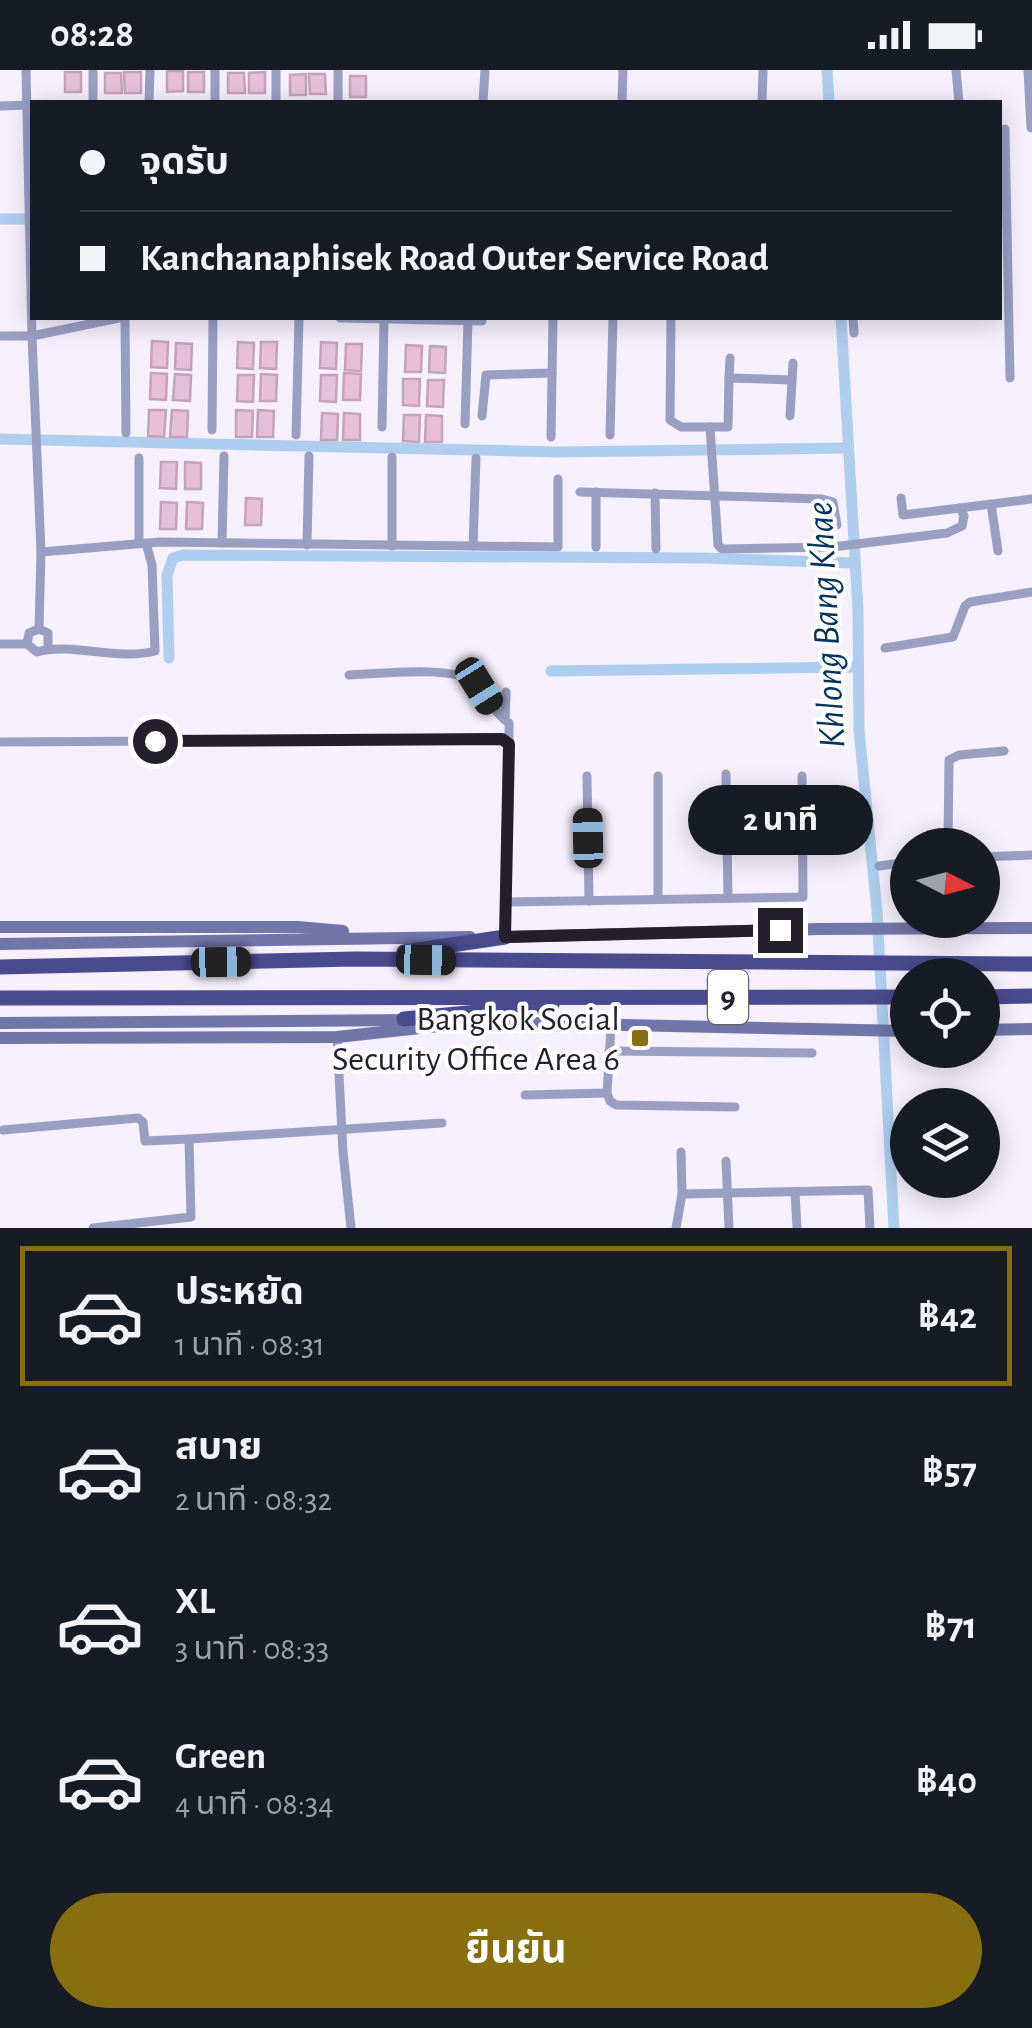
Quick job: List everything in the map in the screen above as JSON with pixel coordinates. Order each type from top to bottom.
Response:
[{"type":"highway","points":[[355,959],[505,937]]},
{"type":"highway","name":"9","points":[[0,967],[355,959],[1032,964]]},
{"type":"highway","points":[[1000,996],[1032,996]]},
{"type":"highway","points":[[404,1020],[636,997]]},
{"type":"highway","name":"9","points":[[0,998],[890,997]]},
{"type":"main road","points":[[0,926],[298,927],[415,937]]},
{"type":"main road","points":[[0,944],[819,928],[1032,928]]},
{"type":"main road","points":[[0,1024],[404,1020],[890,1030]]},
{"type":"main road","points":[[0,1038],[338,1037],[465,1022]]},
{"type":"main road","points":[[1000,1030],[1032,1029]]},
{"type":"street","points":[[26,70],[30,104],[30,211]]},
{"type":"street","points":[[93,70],[93,100]]},
{"type":"street","points":[[150,70],[150,100]]},
{"type":"street","points":[[215,70],[215,100]]},
{"type":"street","points":[[276,70],[276,100]]},
{"type":"street","points":[[338,70],[338,100]]},
{"type":"street","points":[[483,100],[485,70]]},
{"type":"street","points":[[622,100],[624,70]]},
{"type":"street","points":[[762,100],[764,70]]},
{"type":"street","points":[[956,70],[959,100]]},
{"type":"street","points":[[1010,378],[1002,129],[1031,128],[1028,70]]},
{"type":"street","points":[[0,106],[30,104]]},
{"type":"street","points":[[32,320],[41,552],[39,628]]},
{"type":"street","points":[[0,336],[32,336],[112,320]]},
{"type":"street","points":[[122,320],[126,433]]},
{"type":"street","points":[[212,430],[213,320]]},
{"type":"street","points":[[296,435],[300,320]]},
{"type":"street","points":[[382,427],[384,320]]},
{"type":"street","points":[[426,320],[482,321]]},
{"type":"street","points":[[551,438],[553,320]]},
{"type":"street","points":[[610,435],[613,320]]},
{"type":"street","points":[[671,320],[670,420],[680,427],[710,432],[728,427],[730,358]]},
{"type":"street","points":[[853,320],[854,333]]},
{"type":"street","points":[[465,424],[468,321]]},
{"type":"street","points":[[790,416],[792,363]]},
{"type":"street","points":[[482,416],[486,375],[552,373]]},
{"type":"street","points":[[729,378],[792,380]]},
{"type":"street","points":[[710,432],[718,545],[722,549],[832,547],[959,529],[964,516],[960,508]]},
{"type":"street","points":[[222,543],[224,456]]},
{"type":"street","points":[[308,544],[309,456]]},
{"type":"street","points":[[392,457],[392,546]]},
{"type":"street","points":[[0,644],[27,644],[37,652],[48,646],[77,652],[155,651],[152,566],[142,543],[139,458]]},
{"type":"street","points":[[473,546],[476,458]]},
{"type":"street","points":[[41,552],[142,543],[558,546],[558,479]]},
{"type":"street","points":[[580,492],[828,500],[836,509],[837,525]]},
{"type":"street","points":[[596,492],[596,547]]},
{"type":"street","points":[[655,493],[656,550]]},
{"type":"street","points":[[901,498],[903,516],[1032,499]]},
{"type":"street","points":[[991,504],[998,551]]},
{"type":"street","points":[[884,648],[953,637],[970,602],[1032,592]]},
{"type":"street","points":[[39,628],[49,636],[48,646]]},
{"type":"street","points":[[27,644],[29,633],[39,628]]},
{"type":"street","points":[[350,675],[448,673],[467,678],[479,686],[496,713],[510,726],[505,937]]},
{"type":"street","points":[[505,720],[506,692]]},
{"type":"street","points":[[0,742],[502,739],[509,744]]},
{"type":"street","points":[[948,828],[949,760],[959,754],[1004,751]]},
{"type":"street","points":[[726,774],[728,898]]},
{"type":"street","points":[[586,776],[589,900]]},
{"type":"street","points":[[658,776],[658,900]]},
{"type":"street","points":[[506,902],[803,898],[802,776]]},
{"type":"street","points":[[1000,856],[1032,855]]},
{"type":"street","points":[[879,866],[890,864]]},
{"type":"street","points":[[611,1027],[607,1093],[616,1104],[735,1106]]},
{"type":"street","points":[[338,1037],[352,1228]]},
{"type":"street","points":[[609,1051],[812,1052]]},
{"type":"street","points":[[525,1095],[607,1093]]},
{"type":"street","points":[[2,1130],[138,1118],[143,1122],[145,1142],[442,1123]]},
{"type":"street","points":[[93,1228],[191,1217],[189,1139]]},
{"type":"street","points":[[676,1228],[682,1194],[681,1152]]},
{"type":"street","points":[[726,1161],[729,1228]]},
{"type":"street","points":[[682,1194],[868,1190],[870,1228]]},
{"type":"street","points":[[795,1192],[797,1228]]},
{"type":"building","points":[[167,71],[183,71],[183,91],[167,92]]},
{"type":"building","points":[[65,72],[81,72],[81,92],[65,92]]},
{"type":"building","points":[[124,72],[141,72],[141,93],[125,93]]},
{"type":"building","points":[[188,72],[204,72],[204,92],[188,92]]},
{"type":"building","points":[[265,72],[265,93],[249,93],[249,73]]},
{"type":"building","points":[[105,73],[121,73],[122,93],[105,93]]},
{"type":"building","points":[[228,73],[244,73],[245,93],[228,93]]},
{"type":"building","points":[[306,74],[306,95],[290,95],[290,75]]},
{"type":"building","points":[[309,74],[325,74],[326,94],[310,94]]},
{"type":"building","points":[[350,76],[366,76],[366,97],[350,97]]},
{"type":"building","points":[[152,341],[168,342],[167,368],[151,367]]},
{"type":"building","points":[[238,342],[254,343],[253,369],[237,368]]},
{"type":"building","points":[[261,342],[277,342],[276,369],[260,368]]},
{"type":"building","points":[[321,342],[337,343],[336,369],[320,368]]},
{"type":"building","points":[[176,343],[192,344],[191,370],[175,369]]},
{"type":"building","points":[[346,344],[362,344],[361,371],[345,370]]},
{"type":"building","points":[[406,345],[422,346],[421,372],[405,372]]},
{"type":"building","points":[[430,346],[446,347],[445,373],[429,372]]},
{"type":"building","points":[[151,373],[167,374],[166,400],[150,399]]},
{"type":"building","points":[[344,373],[361,374],[360,400],[343,400]]},
{"type":"building","points":[[175,374],[191,375],[190,401],[173,400]]},
{"type":"building","points":[[261,374],[277,375],[276,401],[260,401]]},
{"type":"building","points":[[238,375],[254,375],[253,402],[237,401]]},
{"type":"building","points":[[321,375],[337,375],[336,402],[320,401]]},
{"type":"building","points":[[403,379],[420,379],[419,406],[403,405]]},
{"type":"building","points":[[428,380],[444,380],[443,407],[427,406]]},
{"type":"building","points":[[149,410],[166,410],[164,437],[148,436]]},
{"type":"building","points":[[172,410],[188,411],[187,437],[170,437]]},
{"type":"building","points":[[236,410],[253,411],[252,437],[236,437]]},
{"type":"building","points":[[258,410],[274,411],[273,437],[257,437]]},
{"type":"building","points":[[322,413],[338,414],[337,440],[321,440]]},
{"type":"building","points":[[344,413],[360,414],[360,440],[343,440]]},
{"type":"building","points":[[404,415],[420,415],[419,442],[403,441]]},
{"type":"building","points":[[426,415],[442,416],[442,442],[425,442]]},
{"type":"building","points":[[161,462],[177,462],[176,489],[160,488]]},
{"type":"building","points":[[185,462],[201,463],[201,489],[185,489]]},
{"type":"building","points":[[246,498],[262,499],[261,525],[245,525]]},
{"type":"building","points":[[161,502],[177,503],[176,529],[160,529]]},
{"type":"building","points":[[187,502],[203,503],[202,529],[186,529]]},
{"type":"waterway","name":"Khlong Bang Khae","points":[[827,70],[829,100]]},
{"type":"waterway","points":[[0,219],[30,219]]},
{"type":"waterway","name":"Khlong Bang Khae","points":[[841,320],[858,610],[859,730],[877,911],[894,1228]]},
{"type":"waterway","points":[[0,439],[559,452],[848,448]]},
{"type":"waterway","points":[[169,658],[167,575],[173,558],[183,555],[704,558],[855,563]]},
{"type":"waterway","points":[[551,671],[857,667]]},
{"type":"place","name":"Bangkok Social Security Office Area 6","points":[[640,1038]]},
{"type":"route","points":[[155,741],[506,740],[509,744],[505,937],[780,930]]}]
